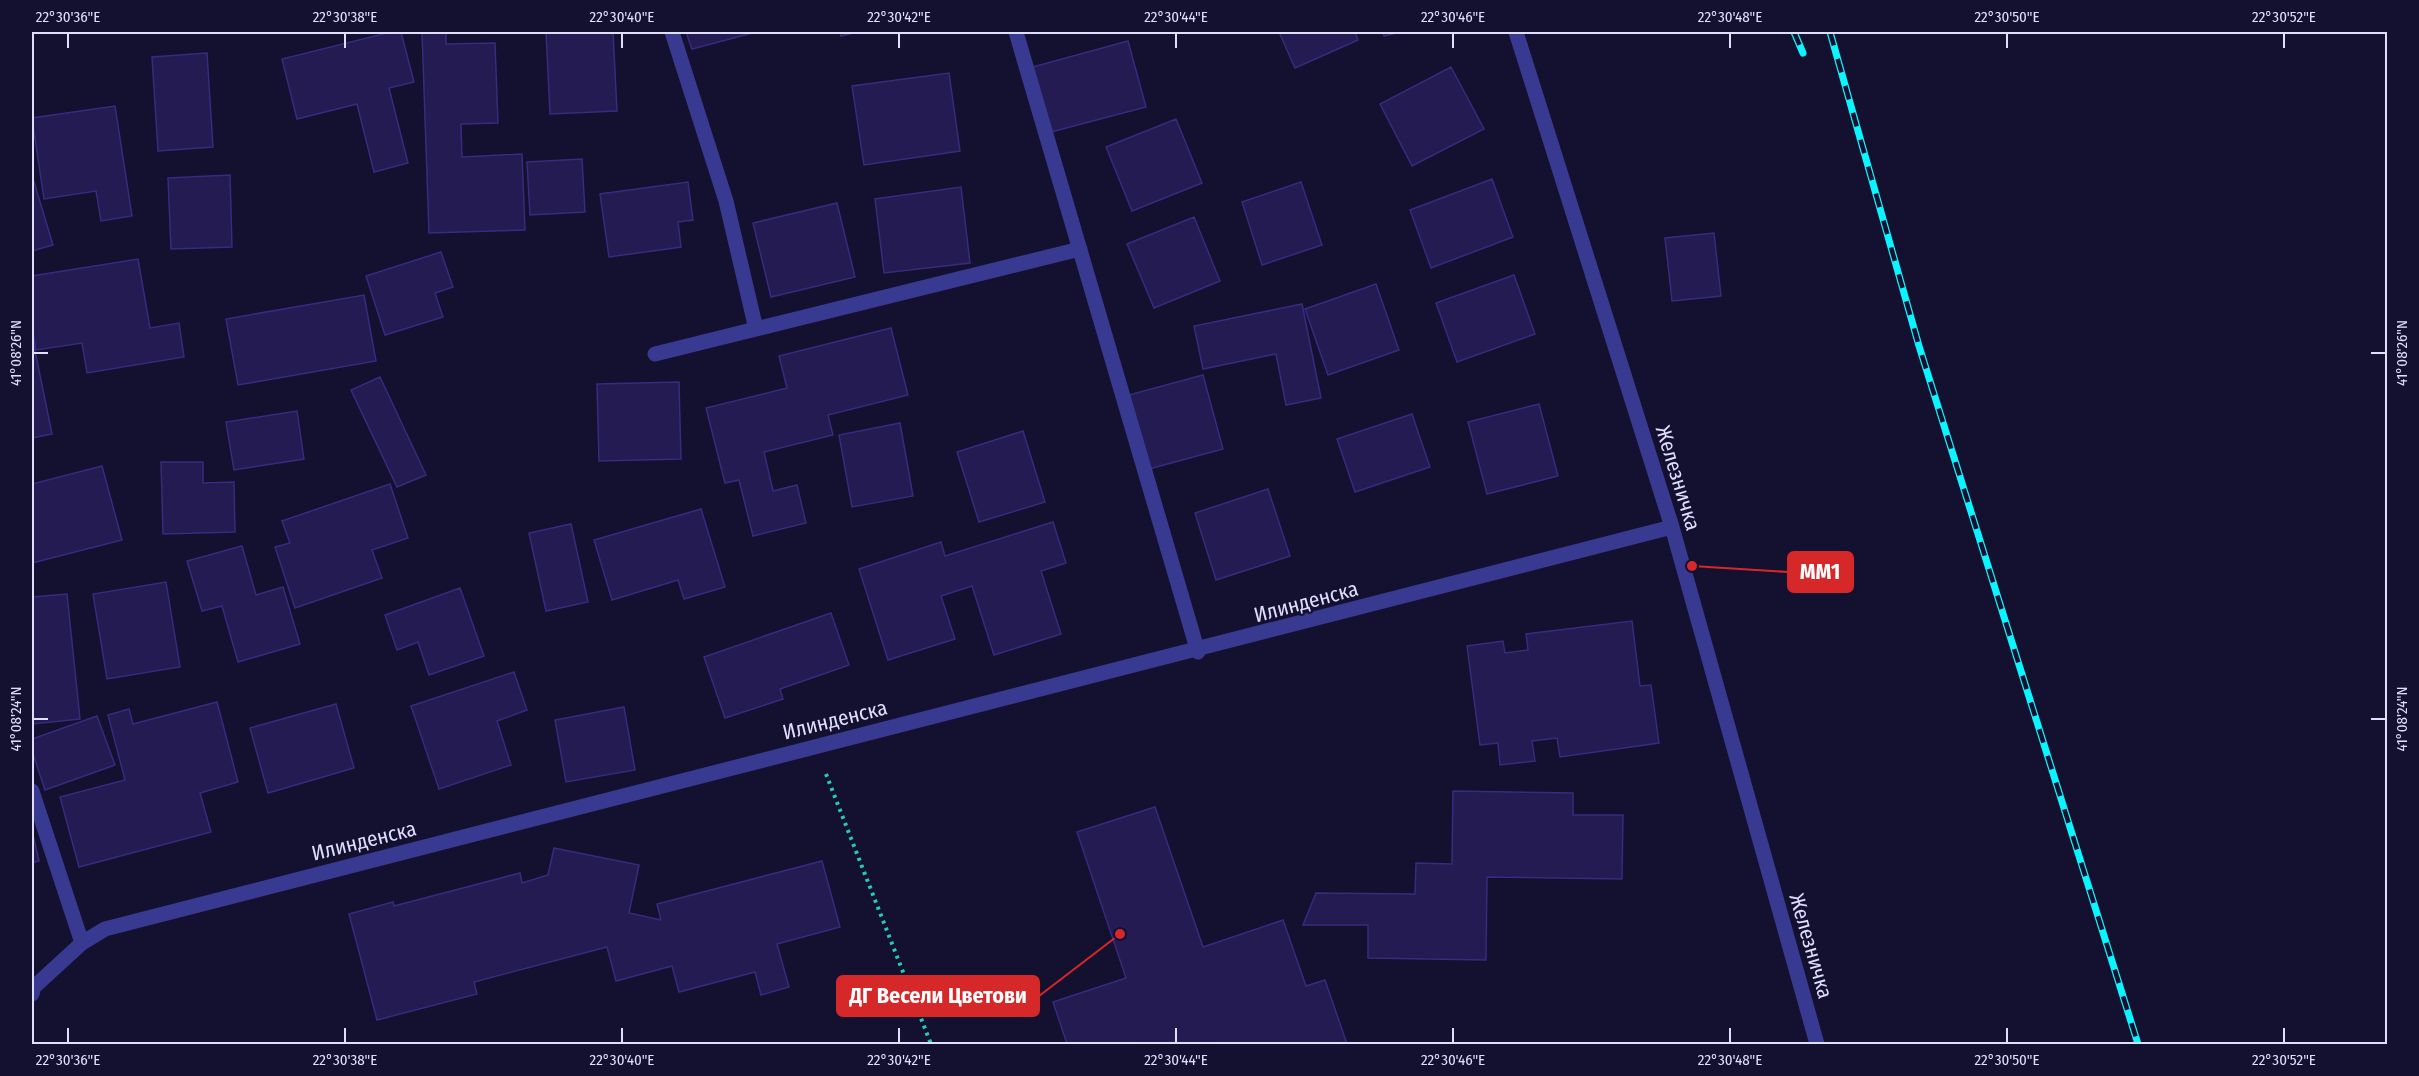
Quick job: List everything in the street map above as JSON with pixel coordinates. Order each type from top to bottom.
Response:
[{"type":"street","points":[[672,32],[726,201],[756,329]]},
{"type":"street","points":[[1016,32],[1198,652]]},
{"type":"street","name":"Железничка","points":[[1516,32],[1672,527],[1817,1044]]},
{"type":"street","points":[[655,354],[1080,249]]},
{"type":"street","name":"Илинденска","points":[[32,994],[34,987],[82,943],[105,929],[815,746],[1198,652],[1672,527]]},
{"type":"street","points":[[32,791],[82,943]]},
{"type":"path","points":[[815,746],[931,1044]]},
{"type":"building","points":[[391,32],[401,32],[414,82],[389,88],[408,163],[374,172],[357,104],[297,119],[282,59]]},
{"type":"building","points":[[422,32],[446,32],[446,44],[495,43],[498,123],[461,124],[462,157],[522,154],[525,230],[429,233]]},
{"type":"building","points":[[546,32],[613,32],[617,111],[550,114]]},
{"type":"building","points":[[686,32],[756,32],[692,49]]},
{"type":"building","points":[[840,32],[857,32],[841,36]]},
{"type":"building","points":[[1279,32],[1355,32],[1358,40],[1295,68]]},
{"type":"building","points":[[1383,32],[1401,32],[1384,36]]},
{"type":"building","points":[[1128,41],[1146,107],[1047,133],[1029,68]]},
{"type":"building","points":[[207,53],[213,147],[158,151],[152,57]]},
{"type":"building","points":[[1451,67],[1484,129],[1412,166],[1380,104]]},
{"type":"building","points":[[949,73],[960,151],[864,165],[852,86]]},
{"type":"building","points":[[115,106],[132,216],[101,221],[96,191],[44,199],[32,118]]},
{"type":"building","points":[[1176,119],[1202,183],[1132,211],[1106,147]]},
{"type":"building","points":[[582,159],[585,212],[530,215],[527,162]]},
{"type":"building","points":[[32,175],[53,245],[32,251]]},
{"type":"building","points":[[230,175],[232,247],[171,249],[168,178]]},
{"type":"building","points":[[1492,179],[1513,237],[1431,268],[1410,210]]},
{"type":"building","points":[[688,182],[693,220],[678,222],[681,247],[609,257],[600,194]]},
{"type":"building","points":[[1301,182],[1322,245],[1262,265],[1242,202]]},
{"type":"building","points":[[961,187],[970,263],[884,273],[875,199]]},
{"type":"building","points":[[837,203],[855,277],[771,297],[753,223]]},
{"type":"building","points":[[1194,217],[1220,281],[1154,308],[1127,244]]},
{"type":"building","points":[[1714,233],[1721,296],[1672,301],[1665,238]]},
{"type":"building","points":[[441,252],[453,287],[435,293],[443,317],[385,335],[366,276]]},
{"type":"building","points":[[138,259],[150,328],[179,323],[184,357],[87,373],[82,343],[36,350],[32,326],[32,276]]},
{"type":"building","points":[[1514,275],[1535,334],[1457,362],[1436,303]]},
{"type":"building","points":[[1376,284],[1399,350],[1328,375],[1305,309]]},
{"type":"building","points":[[364,295],[376,361],[238,385],[226,319]]},
{"type":"building","points":[[1302,304],[1321,398],[1286,405],[1276,354],[1203,369],[1194,326]]},
{"type":"building","points":[[891,328],[908,395],[828,415],[833,435],[764,452],[773,491],[797,485],[806,523],[753,536],[739,480],[725,483],[706,408],[787,388],[779,356]]},
{"type":"building","points":[[32,336],[52,434],[32,438]]},
{"type":"building","points":[[1203,375],[1223,449],[1149,469],[1129,395]]},
{"type":"building","points":[[380,377],[426,475],[397,487],[351,390]]},
{"type":"building","points":[[679,382],[681,459],[599,461],[597,384]]},
{"type":"building","points":[[1539,404],[1558,476],[1487,494],[1468,422]]},
{"type":"building","points":[[297,411],[304,459],[234,470],[226,422]]},
{"type":"building","points":[[1412,414],[1430,467],[1355,492],[1337,439]]},
{"type":"building","points":[[900,423],[913,496],[852,507],[839,435]]},
{"type":"building","points":[[1023,431],[1045,502],[979,522],[957,452]]},
{"type":"building","points":[[161,462],[203,462],[203,483],[234,482],[235,532],[163,534]]},
{"type":"building","points":[[102,466],[122,540],[32,563],[32,484]]},
{"type":"building","points":[[390,484],[408,538],[372,550],[382,578],[295,608],[275,547],[290,543],[282,521]]},
{"type":"building","points":[[1268,489],[1290,556],[1216,580],[1195,513]]},
{"type":"building","points":[[701,509],[725,587],[684,599],[678,580],[612,600],[594,540]]},
{"type":"building","points":[[1053,522],[1066,563],[1041,571],[1061,634],[994,655],[972,586],[941,596],[955,639],[888,660],[859,569],[941,542],[945,556]]},
{"type":"building","points":[[571,524],[588,602],[546,611],[529,533]]},
{"type":"building","points":[[242,546],[256,595],[283,587],[300,644],[238,662],[222,606],[202,611],[187,561]]},
{"type":"building","points":[[166,582],[180,667],[107,679],[93,594]]},
{"type":"building","points":[[460,588],[484,656],[429,675],[418,642],[397,650],[385,615]]},
{"type":"building","points":[[67,594],[80,719],[32,724],[32,597]]},
{"type":"building","points":[[831,613],[849,665],[780,689],[783,699],[725,718],[704,657]]},
{"type":"building","points":[[1632,621],[1640,686],[1651,685],[1659,743],[1560,757],[1557,738],[1532,741],[1535,761],[1500,765],[1498,743],[1480,745],[1467,646],[1503,641],[1505,653],[1528,650],[1526,634]]},
{"type":"building","points":[[514,672],[527,710],[497,721],[511,765],[439,789],[411,706]]},
{"type":"building","points":[[217,702],[238,782],[200,793],[211,832],[79,867],[60,797],[125,780],[108,715],[129,709],[133,724]]},
{"type":"building","points":[[336,704],[354,768],[268,793],[250,728]]},
{"type":"building","points":[[624,707],[635,770],[566,782],[555,720]]},
{"type":"building","points":[[97,716],[115,765],[45,790],[32,751],[32,739]]},
{"type":"building","points":[[1453,791],[1573,793],[1573,815],[1623,815],[1622,879],[1487,877],[1486,960],[1368,958],[1368,925],[1303,925],[1316,893],[1415,894],[1416,863],[1452,864]]},
{"type":"building","points":[[1155,807],[1203,947],[1283,920],[1306,986],[1325,980],[1347,1044],[1067,1044],[1053,1002],[1126,978],[1077,832]]},
{"type":"building","points":[[32,830],[39,861],[32,863]]},
{"type":"building","points":[[554,848],[639,865],[629,913],[661,920],[657,904],[822,861],[840,927],[777,944],[789,987],[761,995],[755,972],[679,992],[672,966],[616,981],[607,947],[474,982],[477,994],[377,1020],[349,914],[393,902],[394,906],[520,873],[522,883],[548,875]]},
{"type":"railway","points":[[1794,32],[1803,53]]},
{"type":"railway","points":[[1830,32],[1919,346],[2138,1044]]},
{"type":"place","name":"MM1","points":[[1692,566]]},
{"type":"place","name":"ДГ Весели Цветови","points":[[1120,934]]}]
